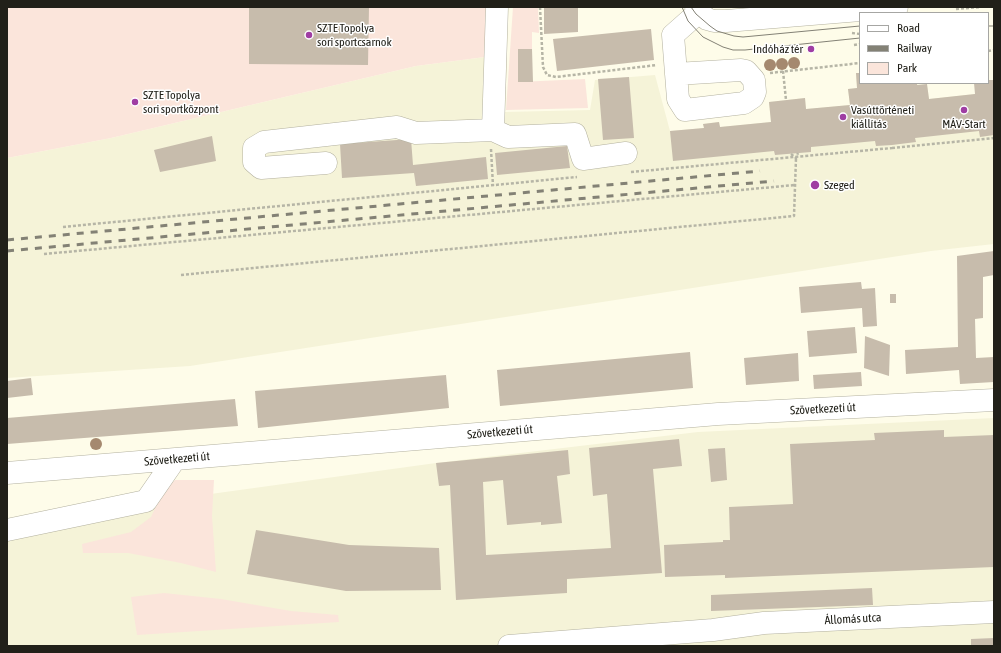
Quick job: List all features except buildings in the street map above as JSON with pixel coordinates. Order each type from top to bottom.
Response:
[{"type":"street","points":[[493,130],[497,7]]},
{"type":"street","points":[[676,68],[673,35],[697,10],[707,19],[714,21],[726,21],[890,7]]},
{"type":"street","points":[[326,163],[261,168],[254,162],[254,148],[264,142],[397,127],[416,133],[493,130],[508,137],[576,134],[583,159],[626,153]]},
{"type":"street","name":"Szövetkezeti út","points":[[7,473],[718,414],[994,400]]},
{"type":"street","points":[[7,530],[146,501],[175,459]]},
{"type":"street","name":"Állomás utca","points":[[509,646],[713,638],[764,623],[994,612]]},
{"type":"path","points":[[540,7],[543,67],[546,75],[556,77],[676,68]]},
{"type":"path","points":[[956,9],[981,7]]},
{"type":"path","points":[[852,33],[859,34]]},
{"type":"path","points":[[854,45],[859,44]]},
{"type":"path","points":[[765,73],[859,63]]},
{"type":"path","points":[[783,72],[786,100]]},
{"type":"path","points":[[64,227],[493,186],[491,151],[493,130]]},
{"type":"path","points":[[741,162],[796,158],[892,146],[994,138]]},
{"type":"path","points":[[181,274],[794,216],[796,158],[798,153]]},
{"type":"path","points":[[791,154],[796,158]]},
{"type":"path","points":[[44,254],[795,185]]},
{"type":"shaded area","points":[[485,57],[507,58],[505,112],[590,110],[595,80],[655,75],[670,131],[704,128],[703,124],[719,122],[720,127],[771,122],[769,102],[805,98],[806,109],[850,105],[848,89],[857,88],[856,73],[859,73],[859,84],[927,84],[929,99],[975,94],[987,84],[989,84],[989,80],[994,80],[994,244],[931,251],[190,366],[7,378],[7,158],[111,138],[416,66]]},
{"type":"shaded area","points":[[994,418],[994,646],[7,646],[7,522],[436,463],[698,432]]},
{"type":"green space","name":"SZTE Topolya sori sportközpont","points":[[7,7],[487,7],[485,57],[416,66],[111,138],[7,158]]},
{"type":"green space","points":[[513,7],[538,7],[539,33],[532,32],[532,49],[518,50],[518,82],[585,79],[588,108],[506,110]]},
{"type":"green space","points":[[175,480],[214,480],[212,516],[216,572],[181,563],[128,553],[83,553],[82,544],[131,532],[151,517],[162,493]]},
{"type":"green space","points":[[164,593],[221,599],[291,611],[338,615],[339,622],[137,635],[131,597]]},
{"type":"tram line","points":[[682,7],[688,21],[703,37],[723,47],[733,50],[859,38]]},
{"type":"tram line","points":[[691,7],[696,14],[717,31],[734,36],[743,37],[859,26]]},
{"type":"tram line","points":[[989,26],[994,26]]},
{"type":"railway","points":[[7,240],[760,171]]},
{"type":"railway","points":[[7,251],[774,181]]},
{"type":"place","name":"SZTE Topolya sori sportcsarnok","points":[[309,35]]},
{"type":"place","name":"Indóház tér","points":[[811,49]]},
{"type":"place","name":"SZTE Topolya sori sportközpont","points":[[135,102]]},
{"type":"place","name":"MÁV-Start","points":[[964,110]]},
{"type":"place","name":"Vasúttörténeti kiállítás","points":[[843,117]]},
{"type":"place","name":"Szeged","points":[[815,185]]}]
